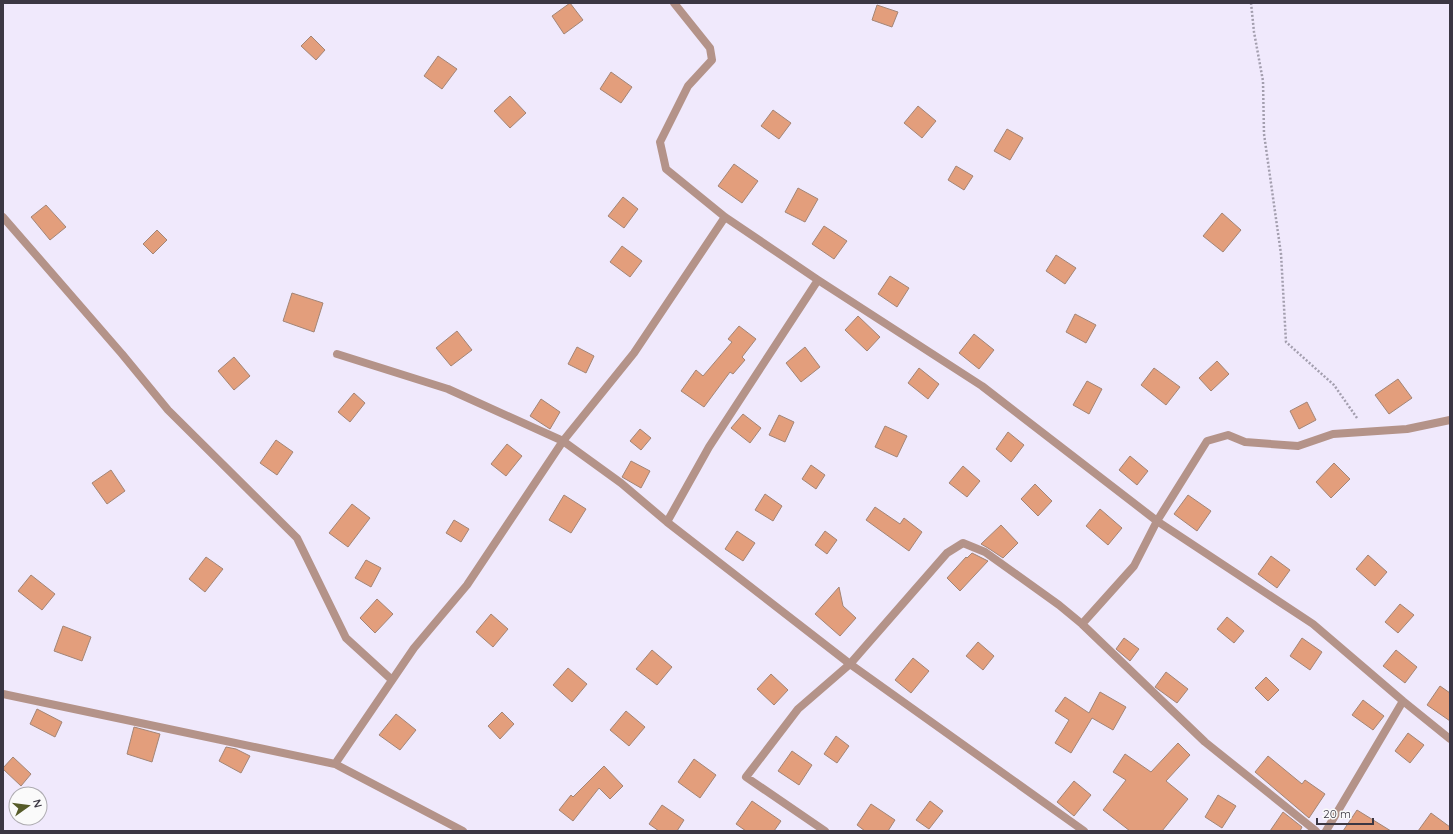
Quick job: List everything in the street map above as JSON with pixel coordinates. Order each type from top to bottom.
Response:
[{"type":"street","points":[[674,3],[710,48],[712,60],[688,86],[660,142],[666,169],[725,217],[818,280],[982,386],[1157,521],[1313,624],[1403,702],[1450,739]]},
{"type":"street","points":[[3,217],[122,354],[168,410],[297,538],[346,638],[392,680]]},
{"type":"street","points":[[335,764],[414,648],[467,585],[563,441],[634,353],[725,217]]},
{"type":"street","points":[[667,522],[709,447],[818,280]]},
{"type":"street","points":[[337,354],[448,389],[563,441],[621,483],[667,522],[850,664],[1084,831]]},
{"type":"street","points":[[1082,624],[1134,566],[1157,521],[1207,441],[1228,435],[1244,442],[1298,446],[1333,434],[1366,430],[1407,428],[1450,420]]},
{"type":"street","points":[[825,831],[746,778],[798,709],[850,664],[947,553],[964,543],[985,552],[1082,624],[1205,742],[1316,831]]},
{"type":"street","points":[[3,694],[335,764],[463,831]]},
{"type":"street","points":[[1326,831],[1403,702]]},
{"type":"path","points":[[1251,3],[1254,32],[1263,81],[1264,134],[1281,254],[1286,342],[1334,384],[1366,430]]},
{"type":"building","points":[[570,3],[583,20],[564,34],[552,16]]},
{"type":"building","points":[[877,5],[898,12],[892,27],[872,20]]},
{"type":"building","points":[[311,36],[325,50],[316,60],[301,46]]},
{"type":"building","points":[[438,56],[457,69],[442,89],[424,76]]},
{"type":"building","points":[[611,72],[632,87],[621,103],[600,89]]},
{"type":"building","points":[[510,96],[526,113],[510,128],[494,111]]},
{"type":"building","points":[[918,106],[936,121],[922,138],[904,123]]},
{"type":"building","points":[[773,110],[791,123],[779,139],[761,126]]},
{"type":"building","points":[[1007,129],[1023,138],[1010,160],[994,151]]},
{"type":"building","points":[[734,164],[758,181],[742,203],[718,186]]},
{"type":"building","points":[[956,166],[973,176],[964,190],[948,180]]},
{"type":"building","points":[[798,188],[818,199],[805,222],[785,212]]},
{"type":"building","points":[[623,197],[638,209],[624,228],[608,216]]},
{"type":"building","points":[[46,205],[66,227],[50,240],[31,217]]},
{"type":"building","points":[[1222,213],[1241,230],[1223,252],[1203,236]]},
{"type":"building","points":[[824,226],[847,241],[834,259],[812,244]]},
{"type":"building","points":[[157,230],[167,240],[153,254],[143,244]]},
{"type":"building","points":[[622,246],[642,261],[630,277],[610,262]]},
{"type":"building","points":[[1056,255],[1076,268],[1065,284],[1046,271]]},
{"type":"building","points":[[890,276],[909,288],[897,307],[878,294]]},
{"type":"building","points":[[292,293],[323,303],[314,332],[283,321]]},
{"type":"building","points":[[1075,314],[1096,325],[1086,343],[1066,332]]},
{"type":"building","points":[[858,316],[880,337],[867,351],[845,330]]},
{"type":"building","points":[[739,326],[756,339],[742,357],[745,360],[733,374],[730,372],[704,407],[681,391],[696,370],[703,376],[732,342],[728,339]]},
{"type":"building","points":[[457,331],[472,350],[451,366],[436,348]]},
{"type":"building","points":[[974,334],[994,350],[979,369],[959,353]]},
{"type":"building","points":[[577,347],[594,356],[586,373],[568,364]]},
{"type":"building","points":[[805,347],[820,367],[801,382],[786,363]]},
{"type":"building","points":[[234,357],[250,376],[234,390],[218,371]]},
{"type":"building","points":[[1217,361],[1229,374],[1211,391],[1199,378]]},
{"type":"building","points":[[919,368],[939,384],[928,399],[908,383]]},
{"type":"building","points":[[1154,368],[1180,387],[1166,405],[1141,385]]},
{"type":"building","points":[[1398,379],[1412,398],[1389,414],[1375,395]]},
{"type":"building","points":[[1087,381],[1102,389],[1089,414],[1073,405]]},
{"type":"building","points":[[354,393],[365,403],[350,422],[338,412]]},
{"type":"building","points":[[541,399],[560,412],[550,429],[530,416]]},
{"type":"building","points":[[1307,402],[1316,420],[1299,429],[1290,411]]},
{"type":"building","points":[[743,414],[761,428],[750,443],[731,428]]},
{"type":"building","points":[[779,415],[794,422],[785,442],[769,435]]},
{"type":"building","points":[[885,426],[907,436],[897,457],[875,447]]},
{"type":"building","points":[[640,429],[651,438],[641,450],[630,441]]},
{"type":"building","points":[[1008,432],[1024,445],[1011,462],[996,449]]},
{"type":"building","points":[[276,440],[293,452],[277,475],[260,463]]},
{"type":"building","points":[[507,444],[522,456],[506,476],[491,464]]},
{"type":"building","points":[[1130,456],[1148,471],[1137,485],[1119,470]]},
{"type":"building","points":[[631,461],[650,471],[641,488],[622,477]]},
{"type":"building","points":[[1334,463],[1350,479],[1331,498],[1316,482]]},
{"type":"building","points":[[811,465],[825,475],[816,489],[802,479]]},
{"type":"building","points":[[963,466],[980,481],[967,497],[949,483]]},
{"type":"building","points":[[111,470],[125,491],[107,504],[92,483]]},
{"type":"building","points":[[1035,484],[1052,501],[1038,516],[1021,499]]},
{"type":"building","points":[[765,494],[782,506],[773,521],[755,510]]},
{"type":"building","points":[[564,495],[586,509],[571,533],[549,520]]},
{"type":"building","points":[[1188,495],[1211,511],[1197,531],[1174,514]]},
{"type":"building","points":[[352,504],[370,518],[348,547],[329,533]]},
{"type":"building","points":[[875,507],[900,524],[904,518],[922,532],[909,551],[866,520]]},
{"type":"building","points":[[1100,509],[1122,528],[1108,545],[1086,526]]},
{"type":"building","points":[[454,520],[469,529],[461,542],[446,533]]},
{"type":"building","points":[[1001,525],[1018,543],[1003,558],[981,544]]},
{"type":"building","points":[[737,531],[755,543],[743,561],[725,549]]},
{"type":"building","points":[[825,531],[837,540],[827,554],[815,545]]},
{"type":"building","points":[[972,553],[988,561],[960,591],[947,578],[966,557],[967,558]]},
{"type":"building","points":[[1368,555],[1387,572],[1375,586],[1356,569]]},
{"type":"building","points":[[1271,556],[1290,570],[1277,588],[1258,574]]},
{"type":"building","points":[[206,557],[223,569],[205,592],[189,579]]},
{"type":"building","points":[[366,560],[381,568],[371,587],[355,578]]},
{"type":"building","points":[[31,575],[55,594],[42,610],[18,591]]},
{"type":"building","points":[[839,587],[843,606],[856,618],[840,636],[815,614]]},
{"type":"building","points":[[377,599],[393,614],[375,633],[360,618]]},
{"type":"building","points":[[1400,604],[1414,615],[1398,633],[1385,622]]},
{"type":"building","points":[[491,614],[508,629],[493,647],[476,632]]},
{"type":"building","points":[[1227,617],[1244,631],[1234,643],[1217,629]]},
{"type":"building","points":[[63,626],[91,637],[82,661],[54,651]]},
{"type":"building","points":[[1124,638],[1139,649],[1130,661],[1116,649]]},
{"type":"building","points":[[1302,638],[1322,652],[1310,670],[1290,656]]},
{"type":"building","points":[[978,642],[994,656],[983,670],[966,656]]},
{"type":"building","points":[[652,650],[672,667],[657,685],[636,669]]},
{"type":"building","points":[[1396,650],[1417,667],[1405,683],[1383,666]]},
{"type":"building","points":[[913,658],[929,671],[911,693],[895,680]]},
{"type":"building","points":[[568,668],[587,684],[572,702],[553,685]]},
{"type":"building","points":[[1166,672],[1188,689],[1177,703],[1155,687]]},
{"type":"building","points":[[771,674],[788,690],[774,705],[757,689]]},
{"type":"building","points":[[1266,677],[1279,690],[1268,701],[1255,688]]},
{"type":"building","points":[[1440,686],[1450,693],[1450,721],[1427,705]]},
{"type":"building","points":[[1100,692],[1126,707],[1113,730],[1092,718],[1071,753],[1055,743],[1069,720],[1055,711],[1065,697],[1089,713]]},
{"type":"building","points":[[1363,700],[1384,716],[1373,730],[1352,715]]},
{"type":"building","points":[[37,709],[62,722],[55,737],[30,724]]},
{"type":"building","points":[[626,711],[645,727],[629,746],[610,730]]},
{"type":"building","points":[[502,712],[514,724],[500,739],[488,726]]},
{"type":"building","points":[[396,714],[416,730],[400,750],[379,735]]},
{"type":"building","points":[[134,727],[160,734],[152,762],[127,754]]},
{"type":"building","points":[[1408,733],[1424,745],[1410,763],[1395,751]]},
{"type":"building","points":[[836,736],[849,746],[837,763],[824,754]]},
{"type":"building","points":[[1178,743],[1190,755],[1166,781],[1188,799],[1162,831],[1130,831],[1103,810],[1126,780],[1113,772],[1125,754],[1151,772]]},
{"type":"building","points":[[226,747],[236,749],[250,756],[241,773],[219,761]]},
{"type":"building","points":[[792,751],[812,765],[799,785],[778,771]]},
{"type":"building","points":[[1268,756],[1302,784],[1305,780],[1325,794],[1309,818],[1255,772]]},
{"type":"building","points":[[13,757],[31,774],[21,786],[3,768]]},
{"type":"building","points":[[694,759],[716,775],[700,798],[678,782]]},
{"type":"building","points":[[604,766],[623,786],[610,799],[599,788],[573,821],[559,810],[571,795],[573,797]]},
{"type":"building","points":[[1074,781],[1091,795],[1074,816],[1057,802]]},
{"type":"building","points":[[1218,795],[1236,806],[1222,828],[1205,817]]},
{"type":"building","points":[[752,801],[781,821],[774,831],[746,831],[736,824]]},
{"type":"building","points":[[930,801],[943,811],[929,829],[916,820]]},
{"type":"building","points":[[871,804],[895,820],[888,831],[865,831],[857,825]]},
{"type":"building","points":[[662,805],[684,820],[677,831],[659,831],[649,824]]},
{"type":"building","points":[[1357,810],[1391,831],[1343,831]]},
{"type":"building","points":[[1283,812],[1302,827],[1300,831],[1270,831]]},
{"type":"building","points":[[1431,813],[1450,827],[1450,831],[1418,831]]}]
